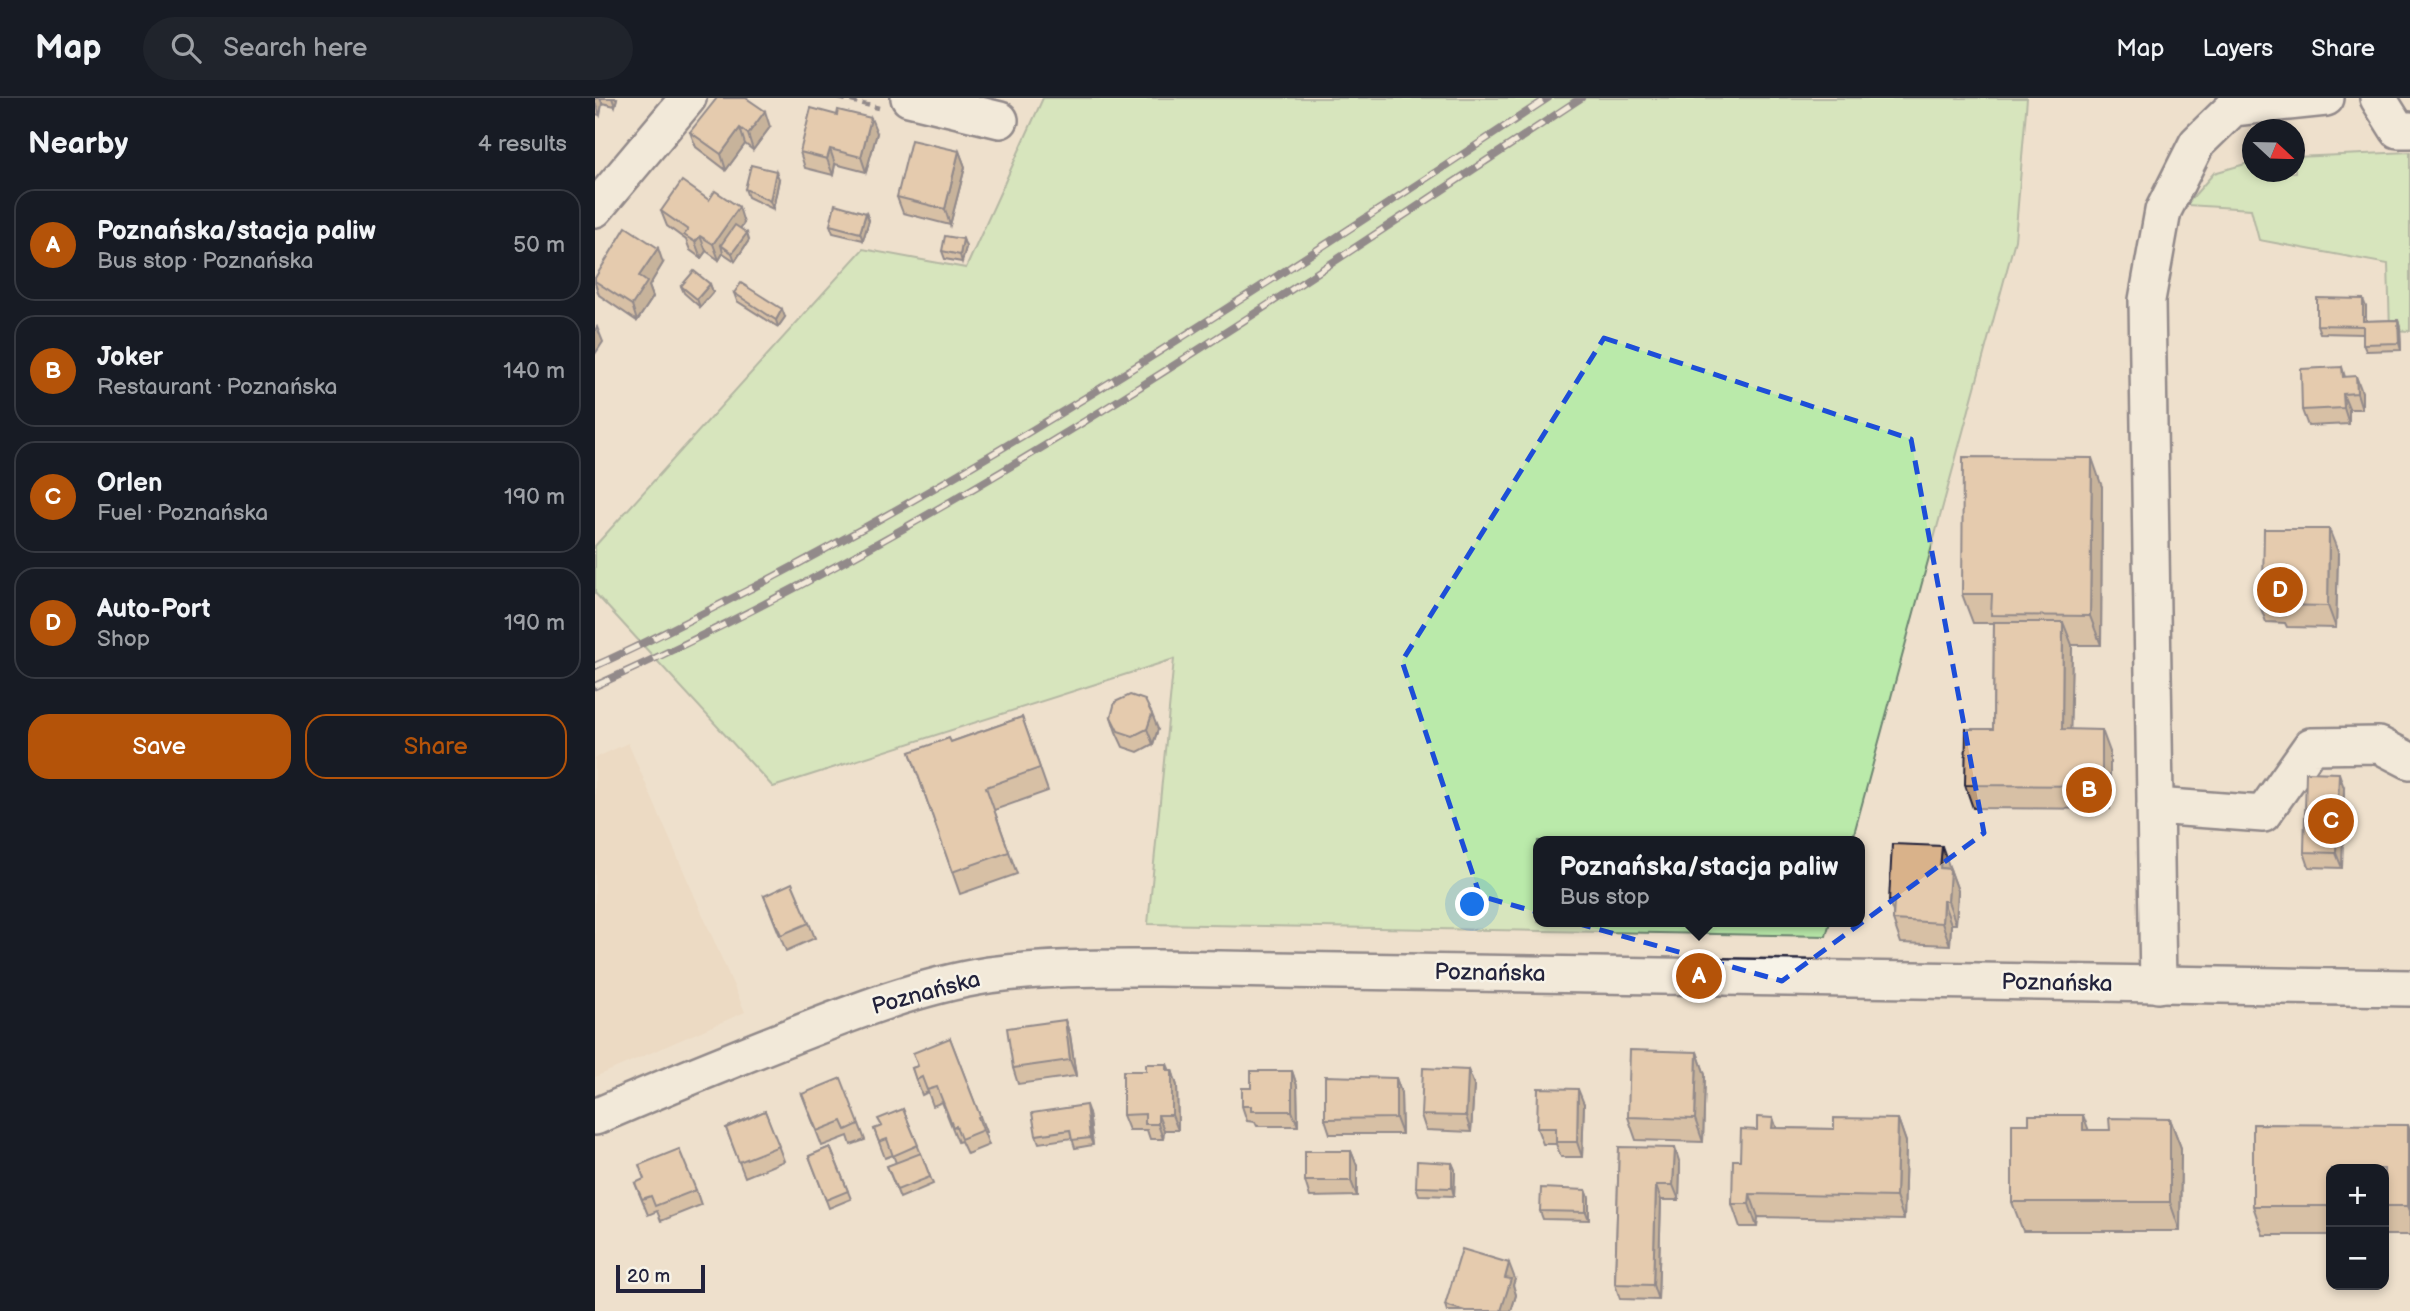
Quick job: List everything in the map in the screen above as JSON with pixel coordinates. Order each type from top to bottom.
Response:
[{"type":"street","points":[[595,209],[688,98]]},
{"type":"street","points":[[909,98],[1000,120]]},
{"type":"street","points":[[2158,985],[2147,300],[2163,211],[2197,143],[2233,108],[2326,98]]},
{"type":"street","points":[[2378,98],[2398,130],[2410,130]]},
{"type":"street","points":[[2155,806],[2263,814],[2311,746],[2379,745],[2410,761]]},
{"type":"street","name":"Poznańska","points":[[595,1116],[837,1018],[944,985],[1028,970],[1097,967],[2410,988]]},
{"type":"highlighted area","points":[[1604,338],[1911,439],[1984,833],[1782,981],[1480,896],[1402,661]]},
{"type":"shaded area","points":[[628,743],[745,1012],[595,1077],[595,758]]},
{"type":"green space","points":[[1043,98],[2027,98],[2015,240],[1853,836],[1533,836],[1533,927],[1829,927],[1826,936],[1148,924],[1174,659],[773,787],[595,593],[595,546],[863,249],[966,268]]},
{"type":"green space","points":[[2410,152],[2410,331],[2390,330],[2388,264],[2259,240],[2251,209],[2186,205],[2214,173],[2242,165],[2242,182],[2305,182],[2305,157]]},
{"type":"building","points":[[717,98],[746,98],[765,111],[748,134],[740,128],[721,154],[690,132]]},
{"type":"building","points":[[811,108],[837,115],[838,110],[871,118],[861,157],[830,149],[827,159],[800,152]]},
{"type":"building","points":[[911,140],[959,151],[945,209],[897,197]]},
{"type":"building","points":[[751,165],[776,171],[770,201],[745,189]]},
{"type":"building","points":[[682,181],[709,200],[715,191],[739,207],[713,244],[700,236],[695,242],[684,235],[688,230],[661,211]]},
{"type":"building","points":[[835,204],[866,213],[860,233],[830,225]]},
{"type":"building","points":[[735,225],[747,233],[732,253],[721,245]]},
{"type":"building","points":[[626,227],[658,248],[639,276],[647,282],[632,305],[595,281]]},
{"type":"building","points":[[945,236],[963,239],[960,255],[942,251]]},
{"type":"building","points":[[694,271],[710,284],[697,299],[681,286]]},
{"type":"building","points":[[741,283],[782,309],[776,320],[734,293]]},
{"type":"building","points":[[2317,298],[2363,299],[2363,321],[2398,320],[2399,343],[2363,344],[2363,326],[2317,325]]},
{"type":"building","points":[[2342,367],[2343,377],[2356,376],[2357,393],[2343,394],[2344,408],[2302,410],[2301,369]]},
{"type":"building","points":[[1963,457],[2092,458],[2090,616],[1991,615],[1992,594],[1962,594]]},
{"type":"building","points":[[2264,529],[2329,529],[2328,606],[2279,605],[2279,600],[2258,600],[2258,587],[2263,588]]},
{"type":"building","points":[[1994,622],[2063,622],[2062,729],[2102,730],[2102,786],[1965,785],[1966,729],[1993,729]]},
{"type":"building","points":[[1130,695],[1145,700],[1152,714],[1147,729],[1133,736],[1118,731],[1111,717],[1115,702]]},
{"type":"building","points":[[1022,717],[1040,768],[986,787],[1009,852],[952,872],[910,752],[949,738],[951,742]]},
{"type":"building","points":[[2306,772],[2339,773],[2336,853],[2304,852]]},
{"type":"building","points":[[1892,844],[1942,846],[1940,868],[1950,869],[1948,901],[1943,901],[1942,923],[1893,920],[1894,901],[1889,901]]},
{"type":"building","points":[[792,883],[809,923],[781,935],[764,896]]},
{"type":"building","points":[[1065,1020],[1070,1060],[1013,1068],[1007,1028]]},
{"type":"building","points":[[950,1038],[983,1130],[961,1139],[956,1126],[953,1127],[937,1087],[927,1090],[922,1077],[916,1080],[912,1068],[918,1066],[913,1053]]},
{"type":"building","points":[[1630,1050],[1697,1052],[1695,1119],[1628,1117]]},
{"type":"building","points":[[1146,1064],[1167,1064],[1167,1070],[1172,1070],[1172,1115],[1158,1115],[1158,1124],[1145,1124],[1145,1114],[1123,1115],[1123,1071],[1146,1071]]},
{"type":"building","points":[[1423,1068],[1468,1070],[1466,1116],[1421,1115]]},
{"type":"building","points":[[1251,1071],[1292,1071],[1292,1111],[1251,1111],[1251,1106],[1242,1106],[1242,1088],[1251,1088]]},
{"type":"building","points":[[1325,1076],[1396,1078],[1396,1118],[1325,1119]]},
{"type":"building","points":[[841,1078],[859,1124],[846,1130],[842,1121],[817,1131],[802,1094]]},
{"type":"building","points":[[1538,1088],[1578,1089],[1577,1142],[1556,1142],[1556,1128],[1537,1128]]},
{"type":"building","points":[[1086,1105],[1090,1138],[1072,1140],[1070,1130],[1036,1135],[1032,1113]]},
{"type":"building","points":[[903,1109],[918,1145],[893,1156],[887,1139],[879,1142],[874,1129],[882,1126],[878,1119]]},
{"type":"building","points":[[765,1111],[779,1146],[739,1162],[726,1128]]},
{"type":"building","points":[[2029,1115],[2083,1115],[2083,1130],[2110,1130],[2109,1118],[2170,1119],[2170,1202],[2012,1202],[2012,1124],[2029,1124]]},
{"type":"building","points":[[1757,1117],[1773,1118],[1772,1128],[1834,1129],[1834,1118],[1898,1119],[1896,1197],[1750,1194],[1749,1204],[1732,1204],[1733,1160],[1740,1160],[1741,1129],[1757,1130]]},
{"type":"building","points":[[2253,1124],[2408,1125],[2408,1206],[2389,1206],[2389,1164],[2326,1164],[2326,1206],[2253,1206]]},
{"type":"building","points":[[830,1147],[848,1191],[826,1200],[809,1156]]},
{"type":"building","points":[[1619,1147],[1675,1148],[1673,1185],[1656,1185],[1653,1285],[1615,1284]]},
{"type":"building","points":[[679,1149],[696,1190],[655,1206],[651,1196],[642,1199],[635,1183],[644,1179],[639,1165]]},
{"type":"building","points":[[1305,1151],[1351,1151],[1351,1181],[1305,1181]]},
{"type":"building","points":[[921,1153],[930,1177],[897,1190],[887,1166]]},
{"type":"building","points":[[1417,1161],[1452,1163],[1452,1188],[1416,1187]]},
{"type":"building","points":[[1541,1188],[1586,1190],[1586,1212],[1540,1211]]},
{"type":"building","points":[[1462,1249],[1509,1263],[1505,1278],[1511,1279],[1501,1311],[1465,1311],[1445,1305]]},
{"type":"railway","points":[[595,666],[760,584],[962,472],[1160,351],[1548,98]]},
{"type":"railway","points":[[595,686],[724,625],[851,558],[976,487],[1221,335],[1581,98]]},
{"type":"place","name":"Auto-Port","points":[[2280,590]]},
{"type":"place","name":"Joker","points":[[2089,790]]},
{"type":"place","name":"Orlen","points":[[2331,821]]},
{"type":"place","name":"Poznańska/stacja paliw","points":[[1699,976]]}]
